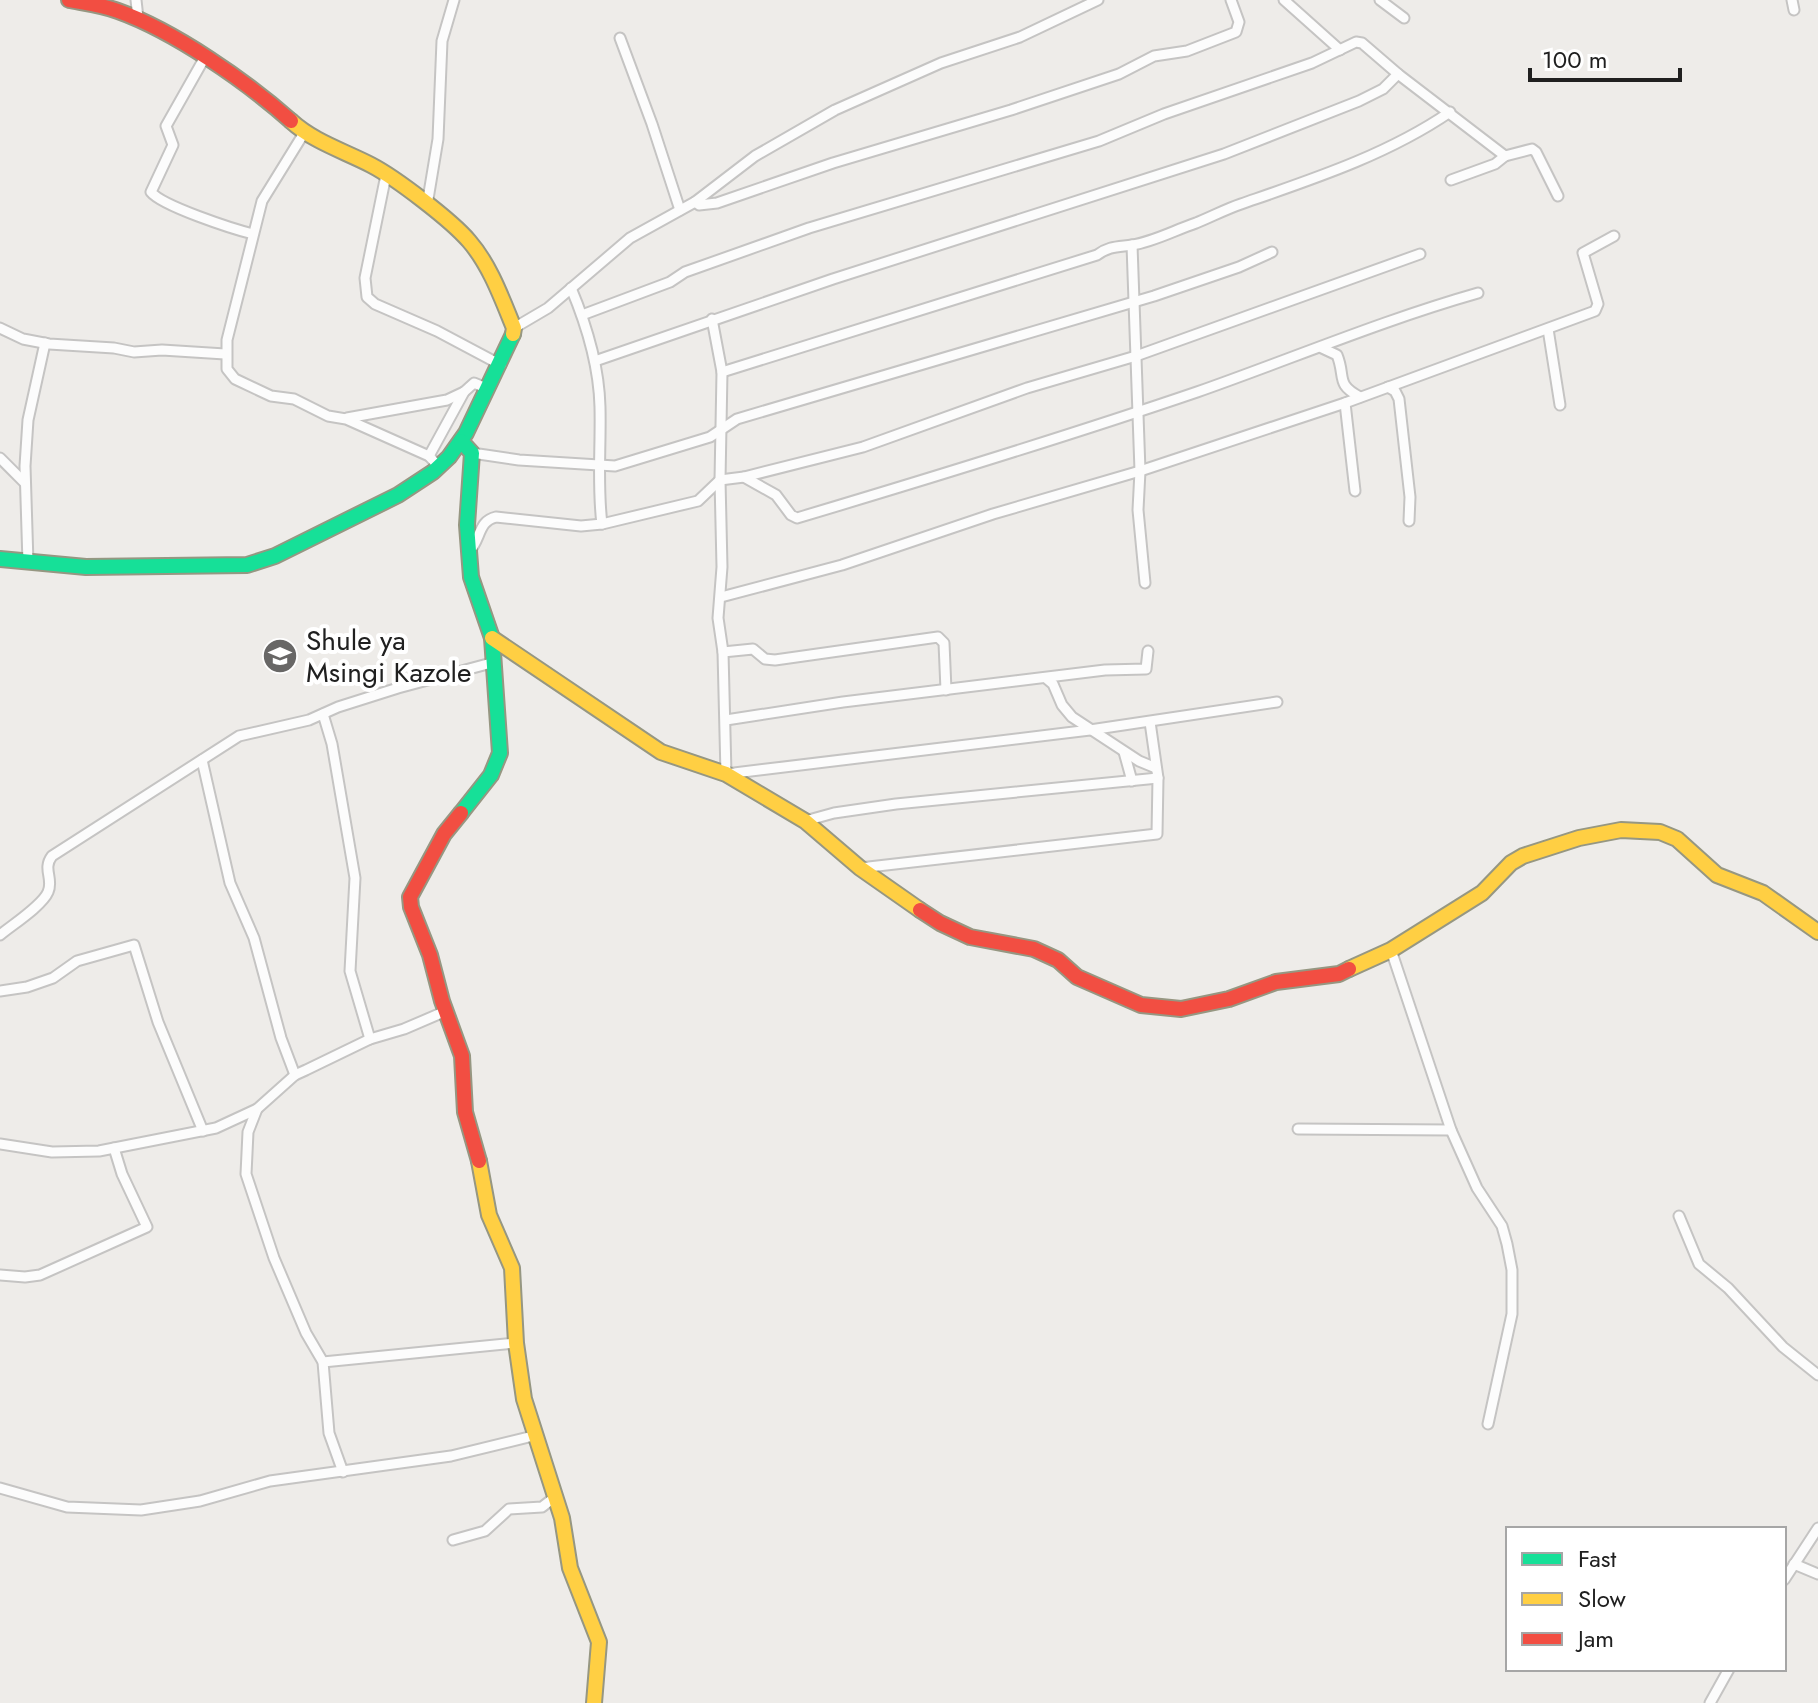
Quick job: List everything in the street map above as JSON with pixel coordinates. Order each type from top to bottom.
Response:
[{"type":"street","points":[[69,0],[138,18],[257,91],[304,133],[362,160],[427,205],[469,241],[496,284],[514,328]]},
{"type":"street","points":[[136,0],[138,18]]},
{"type":"street","points":[[427,205],[438,139],[442,41],[454,0]]},
{"type":"street","points":[[434,462],[461,441],[486,388],[501,365],[514,328],[548,308],[630,238],[695,202],[755,156],[862,96],[965,54],[1020,37],[1098,0]]},
{"type":"street","points":[[695,202],[699,205],[717,203],[833,163],[1119,74],[1154,56],[1187,51],[1236,32],[1239,22],[1231,0]]},
{"type":"street","points":[[1284,0],[1340,50]]},
{"type":"street","points":[[1380,0],[1404,18]]},
{"type":"street","points":[[620,38],[680,210]]},
{"type":"street","points":[[582,315],[670,282],[685,272],[795,233],[1099,141],[1164,114],[1312,63],[1352,43],[1362,43],[1505,156]]},
{"type":"street","points":[[205,57],[166,126],[173,145],[151,192],[154,197],[253,234]]},
{"type":"street","points":[[595,361],[712,319],[1224,154],[1359,101],[1383,89],[1398,74]]},
{"type":"street","points":[[722,372],[1097,255],[1116,245],[1132,245],[1324,175],[1425,129],[1450,112]]},
{"type":"street","points":[[304,133],[262,201],[225,354],[227,369],[235,379],[271,396],[294,399],[328,416],[346,419],[434,462]]},
{"type":"street","points":[[1451,180],[1527,149],[1536,152],[1558,196]]},
{"type":"street","points":[[386,175],[365,278],[367,297],[375,304],[437,331],[501,365]]},
{"type":"street","points":[[721,597],[842,565],[993,514],[1140,471],[1345,403],[1548,329],[1597,309],[1583,253],[1614,236]]},
{"type":"street","points":[[1132,245],[1140,471],[1138,510],[1145,583]]},
{"type":"street","points":[[461,441],[472,453],[519,460],[615,466],[710,437],[737,419],[920,367],[1239,267],[1272,252]]},
{"type":"street","points":[[469,552],[477,543],[488,519],[496,517],[581,526],[602,524],[698,501],[720,480],[744,477],[863,447],[1027,388],[1136,356],[1420,254]]},
{"type":"street","points":[[571,288],[595,361],[600,405],[598,466],[602,524]]},
{"type":"street","points":[[744,477],[776,495],[791,515],[797,518],[1138,412],[1436,305],[1478,293]]},
{"type":"street","points":[[712,319],[722,372],[721,597],[718,618],[723,652],[726,774]]},
{"type":"street","points":[[0,328],[23,339],[45,343],[134,352],[162,350],[225,354]]},
{"type":"street","points":[[1548,329],[1560,405]]},
{"type":"street","points":[[28,563],[25,483],[28,420],[45,343]]},
{"type":"street","points":[[1322,348],[1337,355],[1341,383],[1360,397]]},
{"type":"street","points":[[346,419],[434,403],[464,392],[474,383],[486,388]]},
{"type":"street","points":[[1388,387],[1395,391],[1400,407],[1410,497],[1409,521]]},
{"type":"street","points":[[0,559],[86,567],[254,564],[417,485],[434,462],[464,392]]},
{"type":"street","points":[[1345,403],[1355,491]]},
{"type":"street","points":[[472,453],[467,525],[471,577],[492,638],[500,753],[495,768],[444,834],[410,897],[462,1056],[465,1112],[489,1215],[512,1268],[516,1343],[524,1399],[564,1528],[570,1568],[599,1642],[594,1703]]},
{"type":"street","points":[[0,458],[25,483]]},
{"type":"street","points":[[723,652],[753,649],[765,659],[775,660],[938,637],[944,643],[946,690]]},
{"type":"street","points":[[492,638],[661,752],[726,774],[805,821],[860,868],[940,923],[970,937],[1034,949],[1058,960],[1077,977],[1141,1005],[1160,1009],[1199,1006],[1276,982],[1339,974],[1391,950],[1482,893],[1511,863],[1523,856],[1608,831],[1635,829],[1675,837],[1691,848],[1716,874],[1773,898],[1818,932]]},
{"type":"street","points":[[726,720],[843,702],[1105,670],[1146,669],[1148,651]]},
{"type":"street","points":[[0,935],[48,892],[47,866],[52,856],[239,736],[309,720],[398,688],[495,662]]},
{"type":"street","points":[[1047,679],[1053,684],[1067,712],[1157,773]]},
{"type":"street","points":[[726,774],[1090,730],[1277,702]]},
{"type":"street","points":[[323,714],[332,744],[355,878],[350,971],[370,1039]]},
{"type":"street","points":[[860,868],[1157,834],[1157,773],[1150,722]]},
{"type":"street","points":[[1124,752],[1132,781]]},
{"type":"street","points":[[202,760],[210,806],[230,883],[254,938],[281,1038],[295,1075]]},
{"type":"street","points":[[805,821],[834,813],[896,804],[1132,781],[1157,773]]},
{"type":"street","points":[[0,991],[27,987],[53,978],[77,961],[134,945],[158,1022],[203,1131]]},
{"type":"street","points":[[1391,950],[1451,1130],[1477,1188],[1502,1226],[1512,1270],[1511,1324],[1488,1424]]},
{"type":"street","points":[[0,1144],[60,1152],[114,1148],[231,1123],[257,1109],[295,1075],[370,1039],[446,1011]]},
{"type":"street","points":[[257,1109],[248,1132],[246,1174],[274,1258],[306,1333],[323,1362],[329,1433],[343,1472]]},
{"type":"street","points":[[1298,1129],[1451,1130]]},
{"type":"street","points":[[0,1275],[40,1275],[147,1227],[122,1174],[114,1148]]},
{"type":"street","points":[[1679,1216],[1699,1264],[1728,1288],[1783,1347],[1818,1375]]},
{"type":"street","points":[[323,1362],[516,1343]]},
{"type":"street","points":[[0,1488],[67,1507],[130,1511],[200,1501],[270,1481],[451,1456],[537,1435]]},
{"type":"street","points":[[453,1540],[485,1531],[509,1509],[542,1507],[555,1497]]},
{"type":"street","points":[[1786,1577],[1818,1528]]},
{"type":"street","points":[[1794,1564],[1818,1574]]},
{"type":"street","points":[[1710,1703],[1728,1671]]},
{"type":"traffic: fast","points":[[0,559],[86,567],[247,565],[275,556],[398,495],[433,472],[449,457],[466,433],[513,334]]},
{"type":"traffic: fast","points":[[461,441],[472,453],[467,525],[471,577],[492,638],[500,753],[491,775],[461,813]]},
{"type":"traffic: slow","points":[[291,121],[319,140],[394,179],[461,232],[489,271],[514,328],[513,334]]},
{"type":"traffic: slow","points":[[492,638],[661,752],[726,774],[805,821],[860,868],[920,910]]},
{"type":"traffic: slow","points":[[1349,969],[1391,950],[1482,893],[1511,863],[1523,856],[1579,838],[1621,830],[1660,832],[1677,839],[1717,875],[1763,893],[1818,932]]},
{"type":"traffic: slow","points":[[479,1161],[489,1215],[512,1268],[516,1343],[524,1399],[562,1518],[570,1568],[599,1642],[594,1703]]},
{"type":"traffic: jam","points":[[69,0],[112,9],[162,31],[231,74],[291,121]]},
{"type":"traffic: jam","points":[[461,813],[444,834],[410,897],[462,1056],[465,1112],[479,1161]]},
{"type":"traffic: jam","points":[[920,910],[970,937],[1034,949],[1058,960],[1077,977],[1141,1005],[1181,1009],[1229,999],[1276,982],[1339,974],[1349,969]]},
{"type":"place","name":"Shule ya Msingi Kazole","points":[[280,656]]}]
